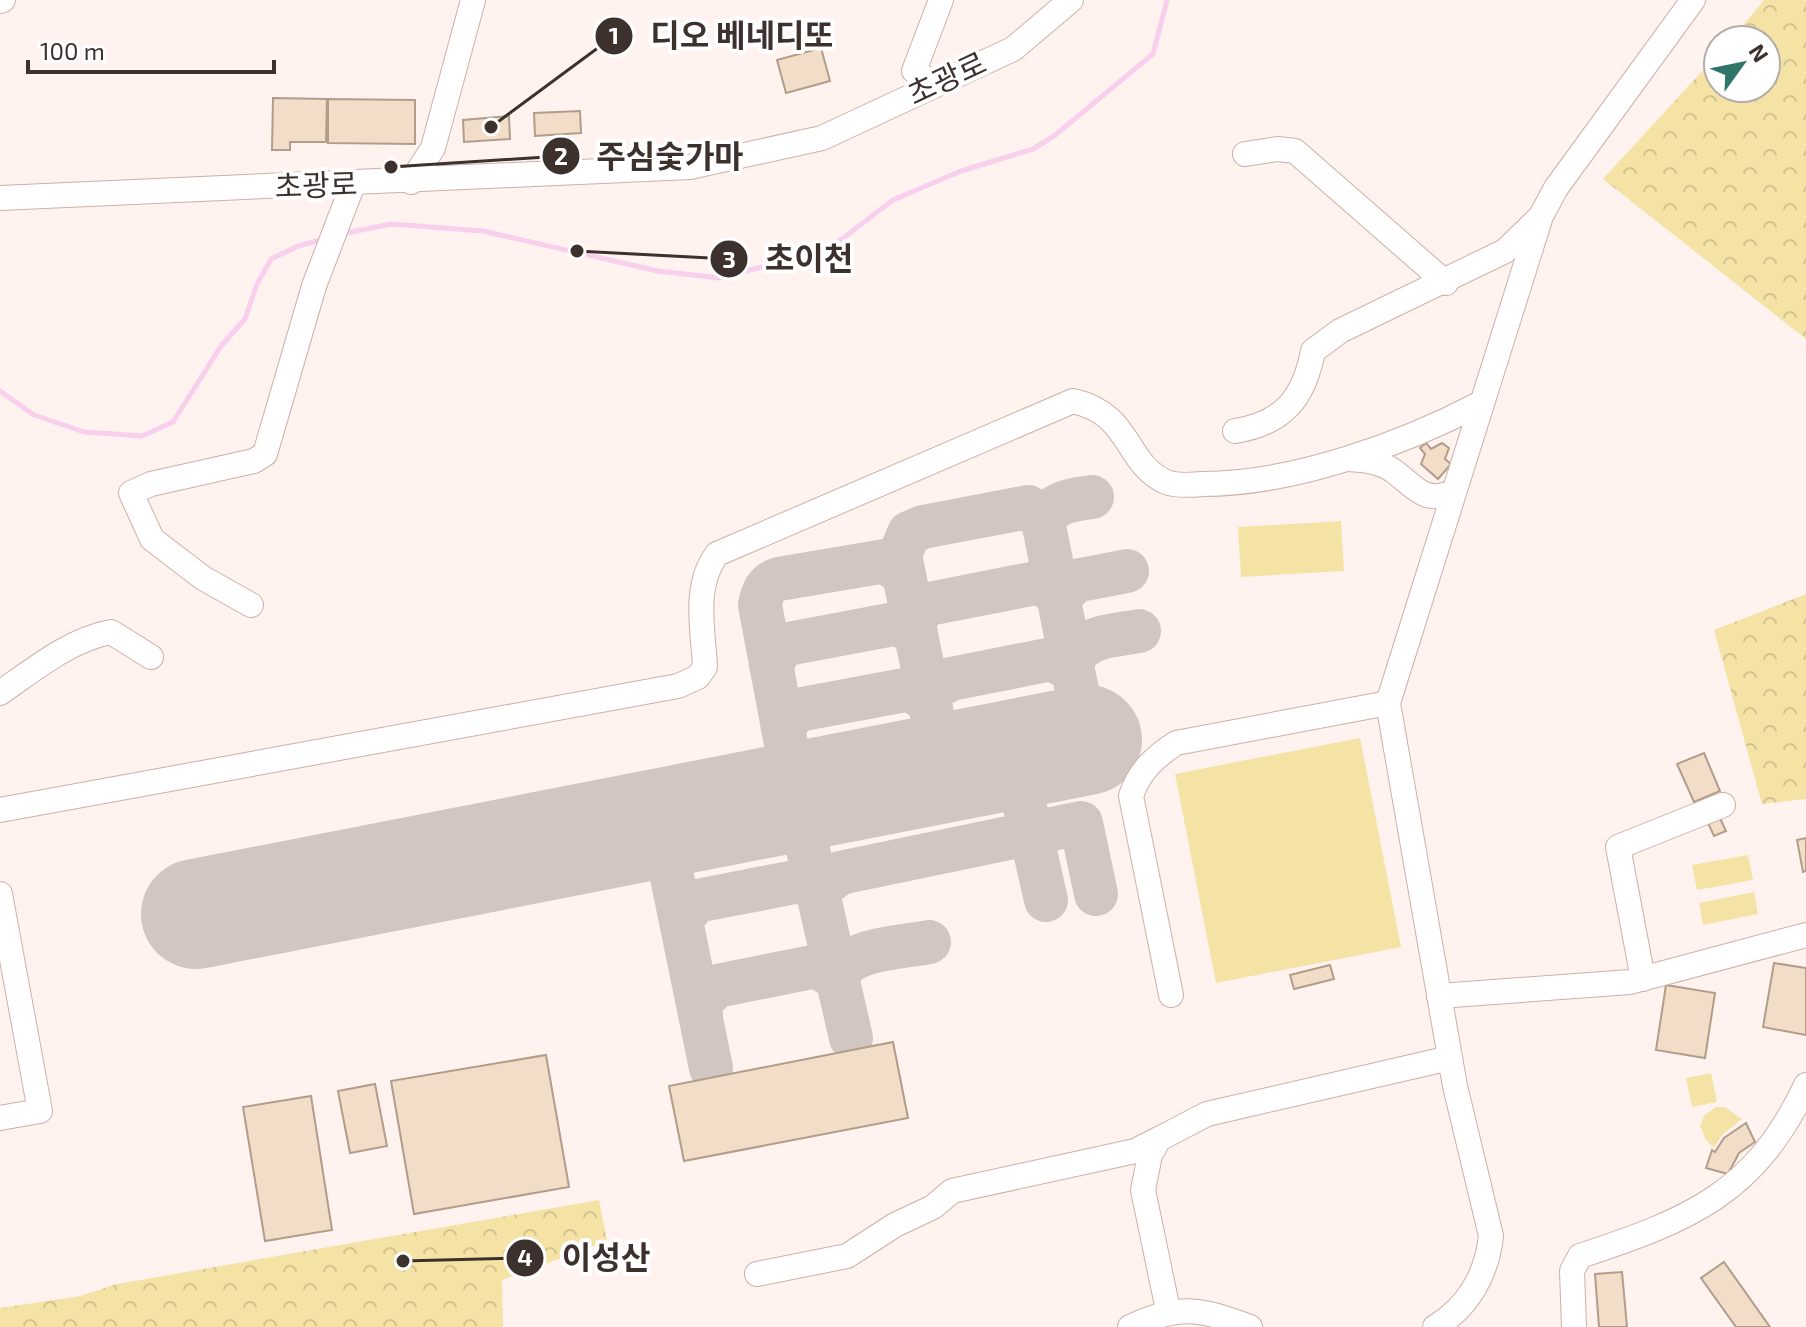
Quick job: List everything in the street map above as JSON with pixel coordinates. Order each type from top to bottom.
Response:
[{"type":"street","points":[[411,182],[433,148],[473,0]]},
{"type":"street","points":[[941,0],[914,71],[930,81],[943,81]]},
{"type":"street","name":"초광로","points":[[0,198],[411,182],[690,167],[822,138],[1013,49],[1071,0]]},
{"type":"street","points":[[1435,1327],[1470,1297],[1488,1261],[1491,1236],[1450,1058],[1388,703],[1541,216],[1556,188],[1693,0]]},
{"type":"street","points":[[1245,154],[1278,149],[1295,151],[1446,283]]},
{"type":"street","points":[[251,605],[203,578],[152,539],[131,493],[139,487],[254,461],[265,454],[328,248],[353,184]]},
{"type":"street","points":[[1235,431],[1259,427],[1290,407],[1308,378],[1313,351],[1340,331],[1446,283],[1505,251],[1541,216]]},
{"type":"street","points":[[0,810],[678,686],[698,677],[705,667],[701,592],[705,570],[717,554],[1073,401],[1095,406],[1114,421],[1147,467],[1167,482],[1235,484],[1283,478],[1441,422],[1485,393]]},
{"type":"street","points":[[1341,458],[1374,461],[1393,471],[1423,496],[1434,498],[1453,492]]},
{"type":"street","points":[[0,693],[71,646],[96,635],[111,632],[151,657]]},
{"type":"street","points":[[1171,995],[1131,796],[1136,780],[1155,757],[1176,743],[1388,703]]},
{"type":"street","points":[[1643,979],[1618,847],[1723,805]]},
{"type":"street","points":[[0,894],[40,1111],[0,1118]]},
{"type":"street","points":[[1439,996],[1643,979],[1806,935]]},
{"type":"street","points":[[757,1274],[847,1256],[895,1225],[933,1207],[952,1191],[1135,1151],[1189,1120],[1207,1114],[1450,1058]]},
{"type":"street","points":[[1574,1327],[1572,1271],[1580,1256],[1650,1233],[1731,1189],[1762,1158],[1783,1130],[1806,1085]]},
{"type":"street","points":[[1159,1139],[1150,1155],[1143,1190],[1168,1310]]},
{"type":"street","points":[[1130,1327],[1168,1310],[1216,1314],[1250,1327]]},
{"type":"green space","points":[[1764,0],[1806,0],[1806,339],[1603,179],[1702,71],[1702,104],[1782,104],[1782,24],[1744,24]]},
{"type":"green space","points":[[1341,521],[1344,571],[1241,577],[1238,527]]},
{"type":"green space","points":[[1806,594],[1806,799],[1762,804],[1714,630]]},
{"type":"green space","points":[[1360,738],[1401,947],[1216,983],[1175,774]]},
{"type":"green space","points":[[1748,855],[1753,880],[1697,890],[1692,865]]},
{"type":"green space","points":[[1754,892],[1758,914],[1703,925],[1699,903]]},
{"type":"green space","points":[[1711,1073],[1717,1102],[1692,1107],[1686,1078]]},
{"type":"green space","points":[[1716,1107],[1725,1107],[1742,1119],[1722,1135],[1714,1148],[1706,1140],[1700,1126],[1704,1116]]},
{"type":"green space","points":[[599,1200],[607,1241],[502,1280],[503,1327],[0,1327],[0,1308],[80,1296],[117,1284]]},
{"type":"building","points":[[821,48],[830,81],[786,93],[777,60]]},
{"type":"building","points":[[273,98],[327,99],[326,142],[290,142],[290,150],[272,150]]},
{"type":"building","points":[[328,99],[415,100],[415,144],[328,143]]},
{"type":"building","points":[[580,111],[581,133],[535,136],[534,113]]},
{"type":"building","points":[[509,116],[510,139],[464,142],[463,120]]},
{"type":"building","points":[[1426,443],[1431,449],[1442,443],[1449,448],[1445,459],[1451,464],[1438,479],[1421,464],[1425,454],[1420,448]]},
{"type":"building","points":[[1704,753],[1720,791],[1694,802],[1677,764]]},
{"type":"building","points":[[1720,818],[1726,831],[1714,836],[1708,823]]},
{"type":"building","points":[[1806,838],[1806,871],[1803,872],[1797,840]]},
{"type":"building","points":[[1774,963],[1806,968],[1806,1035],[1763,1027]]},
{"type":"building","points":[[1330,965],[1334,979],[1294,989],[1290,975]]},
{"type":"building","points":[[1666,985],[1715,993],[1705,1058],[1656,1050]]},
{"type":"building","points":[[893,1042],[908,1118],[684,1161],[669,1086]]},
{"type":"building","points":[[546,1055],[569,1187],[414,1214],[391,1081]]},
{"type":"building","points":[[375,1084],[387,1146],[350,1153],[338,1091]]},
{"type":"building","points":[[311,1096],[332,1230],[265,1241],[243,1107]]},
{"type":"building","points":[[1746,1123],[1755,1142],[1739,1153],[1728,1174],[1706,1168],[1712,1150],[1715,1152],[1724,1138]]},
{"type":"building","points":[[1724,1262],[1770,1327],[1736,1327],[1701,1278]]},
{"type":"building","points":[[1622,1272],[1627,1327],[1599,1327],[1595,1274]]},
{"type":"waterway","points":[[341,234],[391,224],[483,231],[658,271],[720,278],[781,262],[819,251],[842,239],[893,200],[961,171],[1033,149],[1054,136],[1153,54],[1167,0]]},
{"type":"waterway","points":[[0,391],[34,415],[84,432],[142,436],[173,422],[221,346],[245,319],[257,284],[271,259],[298,246],[324,239]]},
{"type":"taxiway","points":[[1043,521],[1058,505],[1092,497]]},
{"type":"taxiway","points":[[943,768],[900,555],[909,533],[923,527],[1028,507],[1043,521],[1087,740]]},
{"type":"taxiway","points":[[851,1038],[796,797],[760,605],[765,589],[779,579],[885,561],[904,575]]},
{"type":"taxiway","points":[[914,625],[919,612],[929,604],[1036,583],[1048,587],[1059,598],[1075,581],[1127,571]]},
{"type":"taxiway","points":[[771,664],[783,645],[894,624],[907,628],[916,638]]},
{"type":"taxiway","points":[[1072,662],[1083,646],[1091,642],[1139,631]]},
{"type":"taxiway","points":[[930,703],[934,688],[951,679],[1052,659],[1073,671]]},
{"type":"taxiway","points":[[783,728],[794,713],[803,709],[910,689],[930,703]]},
{"type":"taxiway","points":[[1013,754],[1046,900]]},
{"type":"taxiway","points":[[661,823],[711,1068]]},
{"type":"taxiway","points":[[819,897],[823,886],[840,873],[1081,823],[1096,894]]},
{"type":"taxiway","points":[[681,919],[697,901],[800,881],[818,890]]},
{"type":"taxiway","points":[[701,1017],[700,1002],[717,986],[817,966],[838,980],[842,969],[862,955],[929,942]]},
{"type":"runway","points":[[196,914],[1087,740]]},
{"type":"place","name":"디오 베네디또","points":[[491,127]]},
{"type":"place","name":"주심숯가마","points":[[391,167]]},
{"type":"place","name":"초이천","points":[[577,251]]},
{"type":"place","name":"이성산","points":[[403,1261]]}]
